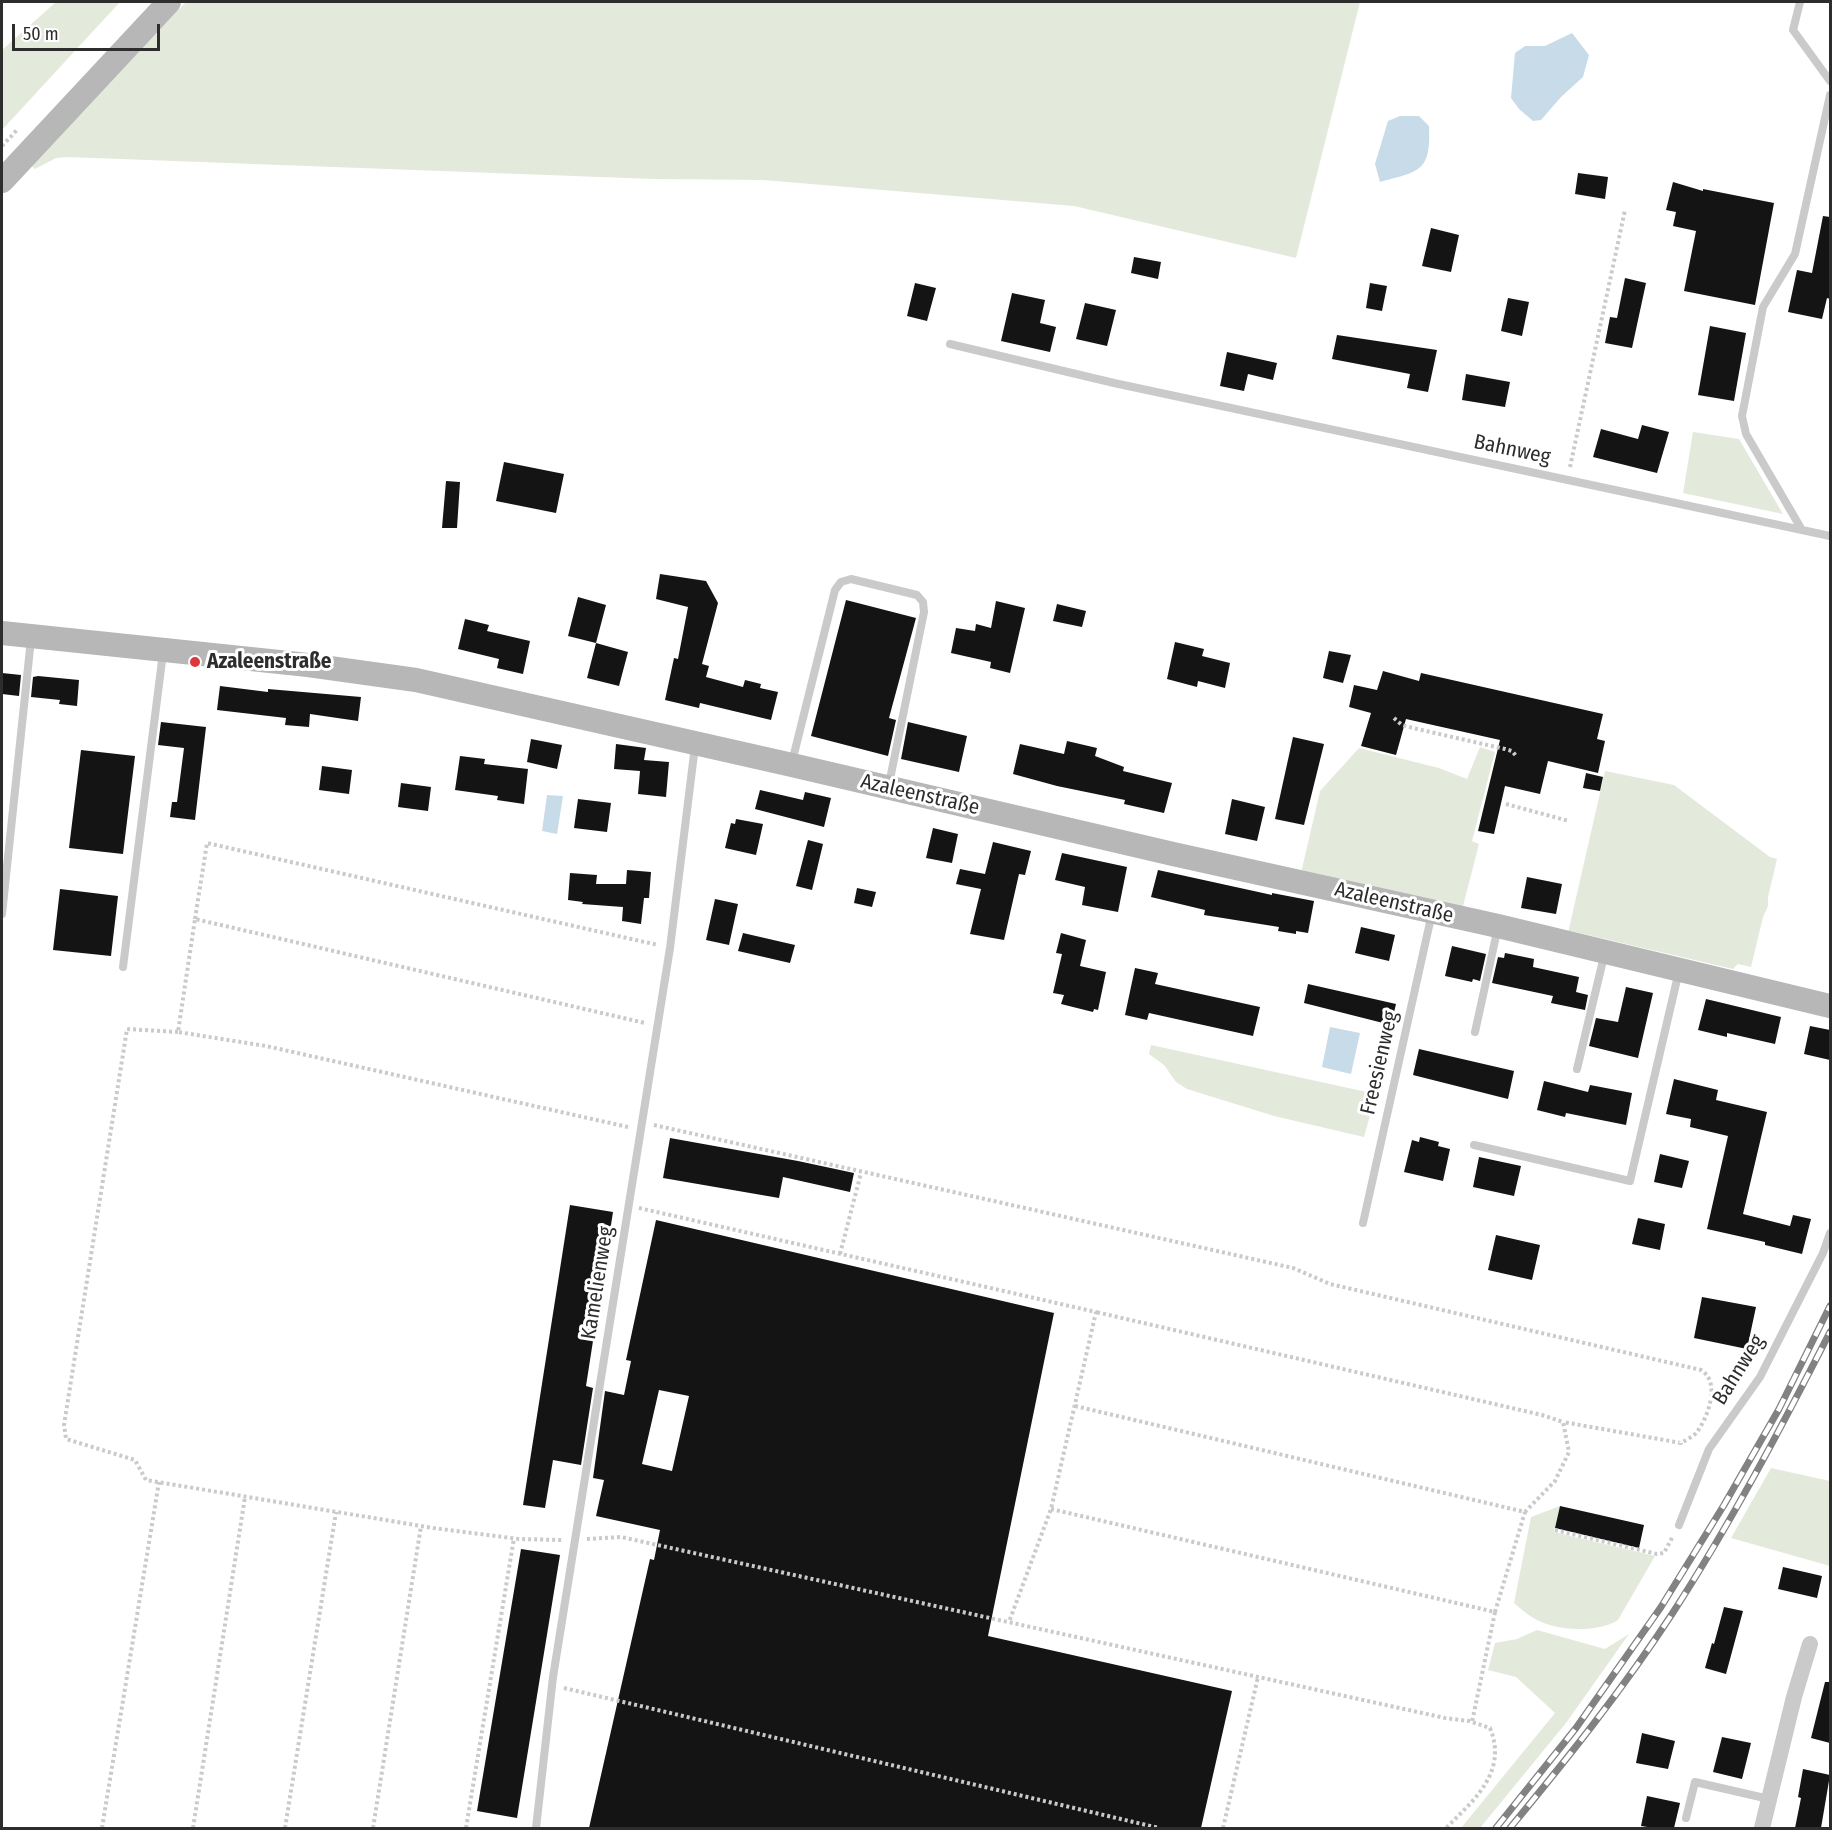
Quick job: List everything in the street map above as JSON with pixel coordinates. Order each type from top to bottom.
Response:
[{"type":"street","points":[[2,182],[168,2]]},
{"type":"street","name":"Azaleenstraße","points":[[2,633],[297,664],[416,680],[1173,854],[1498,926],[1830,1006]]},
{"type":"street","points":[[1762,1828],[1794,1697],[1810,1644]]},
{"type":"lane","points":[[1800,2],[1793,30],[1830,81]]},
{"type":"lane","points":[[1802,530],[1746,434],[1742,416],[1763,307],[1795,254],[1830,95]]},
{"type":"lane","name":"Bahnweg","points":[[950,344],[1186,399],[1830,536]]},
{"type":"lane","points":[[792,765],[834,590],[841,582],[851,579],[917,595],[923,602],[924,612],[888,787]]},
{"type":"lane","points":[[2,915],[31,636]]},
{"type":"lane","points":[[123,967],[164,650]]},
{"type":"lane","name":"Kamelienweg","points":[[536,1828],[552,1686],[670,948],[695,744]]},
{"type":"lane","name":"Freesienweg","points":[[1363,1223],[1432,912]]},
{"type":"lane","points":[[1475,1032],[1498,926]]},
{"type":"lane","points":[[1577,1069],[1605,952]]},
{"type":"lane","points":[[1474,1145],[1630,1181],[1680,970]]},
{"type":"lane","name":"Bahnweg","points":[[1679,1525],[1709,1449],[1760,1377],[1823,1253],[1830,1233]]},
{"type":"lane","points":[[1686,1818],[1695,1782],[1769,1799]]},
{"type":"path","points":[[1567,480],[1625,210]]},
{"type":"path","points":[[1394,718],[1413,728],[1505,748],[1517,757]]},
{"type":"path","points":[[1506,804],[1569,821]]},
{"type":"path","points":[[178,1032],[207,843],[670,948]]},
{"type":"path","points":[[195,919],[657,1025]]},
{"type":"path","points":[[629,1205],[1542,1415],[1563,1422],[1681,1443],[1696,1434],[1708,1409],[1712,1387],[1706,1373],[1701,1370],[1330,1284],[1293,1268],[266,1046],[178,1032],[127,1029],[64,1425],[66,1439],[135,1460],[146,1480],[421,1526],[514,1538],[575,1540],[621,1537],[1445,1719],[1472,1722],[1490,1728],[1496,1743],[1495,1765],[1481,1793],[1446,1828]]},
{"type":"path","points":[[840,1254],[861,1173]]},
{"type":"path","points":[[1009,1622],[1051,1509],[1096,1312]]},
{"type":"path","points":[[1075,1406],[1525,1512]]},
{"type":"path","points":[[1472,1722],[1495,1612],[1525,1512],[1555,1481],[1569,1452],[1563,1422]]},
{"type":"path","points":[[102,1828],[159,1482]]},
{"type":"path","points":[[193,1828],[245,1497]]},
{"type":"path","points":[[1051,1509],[1495,1612]]},
{"type":"path","points":[[285,1828],[336,1512]]},
{"type":"path","points":[[1555,1530],[1657,1554],[1664,1553],[1679,1525]]},
{"type":"path","points":[[373,1828],[421,1526]]},
{"type":"path","points":[[466,1828],[514,1538]]},
{"type":"path","points":[[1223,1828],[1258,1677]]},
{"type":"path","points":[[552,1686],[1159,1828]]},
{"type":"green space","points":[[56,2],[120,2],[2,130],[2,50]]},
{"type":"green space","points":[[186,2],[1360,2],[1296,258],[1074,206],[763,180],[654,179],[67,157],[56,158],[35,169],[29,164]]},
{"type":"green space","points":[[1693,432],[1739,439],[1783,514],[1683,493]]},
{"type":"green space","points":[[1480,747],[1495,752],[1472,841],[1479,844],[1462,910],[1301,873],[1320,791],[1359,748],[1439,768],[1467,779]]},
{"type":"green space","points":[[1605,771],[1674,785],[1770,857],[1777,859],[1768,906],[1763,917],[1751,967],[1738,964],[1733,969],[1571,931],[1568,933]]},
{"type":"green space","points":[[1151,1045],[1376,1094],[1364,1137],[1274,1116],[1187,1089],[1176,1082],[1164,1065],[1149,1054]]},
{"type":"green space","points":[[1771,1468],[1830,1481],[1830,1566],[1731,1538]]},
{"type":"green space","points":[[1560,1506],[1554,1532],[1655,1556],[1618,1620],[1610,1624],[1578,1629],[1545,1624],[1514,1603],[1531,1517]]},
{"type":"green space","points":[[1537,1630],[1605,1649],[1629,1634],[1566,1723],[1480,1828],[1461,1828],[1555,1713],[1516,1677],[1488,1670],[1495,1643],[1517,1639]]},
{"type":"water","points":[[1572,33],[1589,55],[1583,77],[1541,120],[1533,121],[1519,109],[1511,98],[1515,53],[1525,46],[1545,46]]},
{"type":"water","points":[[1400,116],[1419,116],[1429,126],[1428,153],[1425,161],[1414,172],[1380,182],[1375,164],[1388,121]]},
{"type":"water","points":[[547,795],[563,796],[557,834],[542,831]]},
{"type":"water","points":[[1330,1027],[1360,1033],[1351,1074],[1322,1067]]},
{"type":"building","points":[[1578,173],[1608,177],[1605,199],[1575,194]]},
{"type":"building","points":[[1673,182],[1703,191],[1703,189],[1774,203],[1755,305],[1684,291],[1696,231],[1673,226],[1676,212],[1666,210]]},
{"type":"building","points":[[1823,216],[1830,217],[1830,299],[1827,298],[1822,319],[1788,312],[1797,270],[1812,273]]},
{"type":"building","points":[[1431,228],[1459,235],[1451,272],[1422,266]]},
{"type":"building","points":[[1134,257],[1161,262],[1158,279],[1131,273]]},
{"type":"building","points":[[1625,278],[1646,283],[1632,348],[1605,343],[1610,317],[1617,318]]},
{"type":"building","points":[[915,283],[936,288],[927,321],[907,316]]},
{"type":"building","points":[[1370,283],[1387,286],[1382,311],[1366,308]]},
{"type":"building","points":[[1012,293],[1045,300],[1040,323],[1056,327],[1050,352],[1001,341]]},
{"type":"building","points":[[1508,298],[1529,302],[1522,336],[1501,331]]},
{"type":"building","points":[[1085,303],[1116,310],[1107,346],[1076,339]]},
{"type":"building","points":[[1710,326],[1746,333],[1734,401],[1698,395]]},
{"type":"building","points":[[1337,335],[1437,350],[1428,392],[1407,388],[1410,374],[1332,359]]},
{"type":"building","points":[[1227,352],[1277,363],[1273,380],[1248,374],[1244,391],[1220,386]]},
{"type":"building","points":[[1466,374],[1510,382],[1505,407],[1462,400]]},
{"type":"building","points":[[1642,425],[1669,432],[1657,473],[1593,457],[1601,429],[1638,439]]},
{"type":"building","points":[[504,462],[564,474],[556,513],[496,501]]},
{"type":"building","points":[[446,481],[460,482],[457,528],[442,528]]},
{"type":"building","points":[[660,574],[706,581],[718,603],[702,664],[709,666],[706,677],[743,687],[745,680],[761,684],[760,688],[778,692],[771,720],[700,703],[699,708],[665,700],[674,658],[678,659],[688,607],[656,599]]},
{"type":"building","points":[[578,597],[606,605],[596,643],[568,636]]},
{"type":"building","points":[[846,600],[916,618],[889,718],[896,720],[888,756],[811,736]]},
{"type":"building","points":[[996,601],[1025,608],[1010,673],[990,668],[991,662],[951,653],[956,628],[975,631],[976,624],[991,628]]},
{"type":"building","points":[[1057,604],[1086,611],[1082,627],[1053,621]]},
{"type":"building","points":[[465,619],[489,625],[487,631],[530,641],[523,674],[497,668],[499,659],[458,649]]},
{"type":"building","points":[[1175,642],[1204,649],[1202,656],[1230,663],[1225,688],[1198,681],[1197,687],[1167,679]]},
{"type":"building","points":[[596,643],[628,652],[619,686],[587,678]]},
{"type":"building","points":[[1329,651],[1351,655],[1343,683],[1323,678]]},
{"type":"building","points":[[1383,671],[1419,681],[1421,673],[1603,714],[1597,739],[1605,741],[1598,773],[1548,761],[1540,794],[1505,786],[1494,834],[1478,831],[1500,740],[1406,719],[1396,755],[1361,746],[1371,713],[1349,707],[1354,685],[1377,690]]},
{"type":"building","points":[[2,673],[21,675],[19,696],[2,694]]},
{"type":"building","points":[[33,677],[79,680],[77,706],[59,704],[60,700],[31,697]]},
{"type":"building","points":[[220,686],[268,692],[268,689],[361,697],[358,721],[310,714],[309,727],[285,725],[286,718],[217,710]]},
{"type":"building","points":[[161,722],[206,727],[195,820],[170,817],[172,802],[177,802],[184,748],[158,745]]},
{"type":"building","points":[[908,722],[967,736],[959,772],[901,759]]},
{"type":"building","points":[[1293,737],[1324,744],[1304,825],[1275,819]]},
{"type":"building","points":[[531,739],[562,745],[557,769],[527,762]]},
{"type":"building","points":[[1067,741],[1097,748],[1095,756],[1124,767],[1123,771],[1172,783],[1164,813],[1124,804],[1125,800],[1013,774],[1020,744],[1064,754]]},
{"type":"building","points":[[616,744],[646,748],[644,760],[669,762],[666,797],[638,794],[640,771],[614,769]]},
{"type":"building","points":[[81,750],[135,756],[123,854],[69,848]]},
{"type":"building","points":[[460,756],[485,759],[484,764],[528,769],[524,804],[497,800],[498,796],[455,790]]},
{"type":"building","points":[[322,766],[352,770],[349,794],[319,790]]},
{"type":"building","points":[[1586,773],[1603,777],[1600,791],[1583,788]]},
{"type":"building","points":[[401,783],[431,787],[428,811],[398,807]]},
{"type":"building","points":[[760,790],[803,800],[805,792],[831,798],[824,827],[755,809]]},
{"type":"building","points":[[578,799],[611,803],[607,832],[574,828]]},
{"type":"building","points":[[1232,799],[1265,807],[1257,841],[1225,834]]},
{"type":"building","points":[[736,819],[763,824],[756,855],[725,848],[731,823],[735,824]]},
{"type":"building","points":[[933,828],[958,834],[952,863],[926,858]]},
{"type":"building","points":[[808,840],[823,844],[812,890],[796,886]]},
{"type":"building","points":[[993,842],[1031,851],[1025,875],[1019,874],[1004,940],[970,934],[981,889],[956,884],[960,869],[985,874]]},
{"type":"building","points":[[1062,853],[1127,867],[1118,912],[1082,905],[1085,887],[1055,880]]},
{"type":"building","points":[[627,870],[651,872],[649,898],[644,898],[641,924],[622,921],[623,907],[582,904],[583,902],[568,900],[570,873],[597,875],[596,884],[626,884]]},
{"type":"building","points":[[1158,870],[1272,895],[1272,893],[1314,901],[1308,933],[1278,931],[1279,927],[1204,915],[1205,910],[1151,897]]},
{"type":"building","points":[[1527,877],[1562,884],[1556,914],[1521,908]]},
{"type":"building","points":[[857,888],[876,892],[872,907],[854,903]]},
{"type":"building","points":[[60,889],[118,896],[111,956],[53,950]]},
{"type":"building","points":[[715,899],[738,904],[729,945],[706,940]]},
{"type":"building","points":[[1361,927],[1395,935],[1389,961],[1355,953]]},
{"type":"building","points":[[743,933],[795,945],[790,963],[738,951]]},
{"type":"building","points":[[1061,933],[1086,940],[1080,966],[1106,972],[1098,1010],[1094,1009],[1093,1012],[1061,1004],[1064,995],[1053,993],[1062,954],[1056,953]]},
{"type":"building","points":[[1452,946],[1486,954],[1480,981],[1473,979],[1472,982],[1445,976]]},
{"type":"building","points":[[1505,953],[1534,959],[1533,967],[1579,977],[1576,992],[1588,995],[1585,1010],[1551,1003],[1553,996],[1492,983],[1498,957],[1504,958]]},
{"type":"building","points":[[1135,968],[1158,973],[1155,984],[1260,1007],[1253,1036],[1149,1013],[1147,1020],[1125,1015]]},
{"type":"building","points":[[1308,984],[1396,1004],[1391,1025],[1304,1003]]},
{"type":"building","points":[[1626,987],[1653,993],[1638,1058],[1589,1046],[1596,1018],[1618,1022]]},
{"type":"building","points":[[1706,999],[1781,1017],[1775,1044],[1727,1033],[1727,1037],[1698,1030]]},
{"type":"building","points":[[1810,1026],[1830,1030],[1830,1060],[1804,1054]]},
{"type":"building","points":[[1419,1049],[1514,1071],[1508,1099],[1413,1075]]},
{"type":"building","points":[[1674,1079],[1718,1090],[1716,1100],[1767,1112],[1743,1214],[1790,1226],[1793,1215],[1811,1219],[1802,1254],[1765,1245],[1765,1242],[1707,1229],[1728,1136],[1690,1127],[1691,1119],[1666,1114]]},
{"type":"building","points":[[1544,1081],[1588,1092],[1590,1085],[1632,1093],[1626,1125],[1566,1113],[1565,1117],[1537,1110]]},
{"type":"building","points":[[1420,1137],[1439,1142],[1438,1146],[1450,1149],[1443,1181],[1404,1172],[1412,1140],[1419,1142]]},
{"type":"building","points":[[670,1138],[854,1173],[850,1192],[783,1177],[779,1198],[663,1178]]},
{"type":"building","points":[[1660,1154],[1689,1161],[1682,1188],[1654,1182]]},
{"type":"building","points":[[1479,1157],[1521,1166],[1514,1196],[1473,1187]]},
{"type":"building","points":[[570,1205],[613,1212],[586,1386],[593,1388],[581,1465],[553,1460],[545,1508],[523,1505]]},
{"type":"building","points":[[1638,1218],[1665,1224],[1660,1250],[1632,1244]]},
{"type":"building","points":[[656,1220],[1054,1313],[988,1636],[1232,1691],[1201,1828],[589,1828],[650,1559],[654,1560],[660,1530],[596,1516],[604,1480],[593,1478],[605,1391],[624,1395],[631,1361],[626,1360]],"holes":[[[659,1390],[689,1396],[672,1471],[642,1464]]]},
{"type":"building","points":[[1496,1235],[1540,1245],[1532,1280],[1488,1270]]},
{"type":"building","points":[[1702,1297],[1756,1307],[1747,1349],[1694,1338]]},
{"type":"building","points":[[1560,1506],[1644,1525],[1639,1548],[1555,1528]]},
{"type":"building","points":[[521,1549],[560,1555],[517,1818],[477,1811]]},
{"type":"building","points":[[1783,1567],[1822,1576],[1817,1598],[1778,1589]]},
{"type":"building","points":[[1724,1607],[1743,1611],[1726,1674],[1705,1668]]},
{"type":"building","points":[[1825,1682],[1830,1682],[1830,1743],[1811,1738]]},
{"type":"building","points":[[1642,1733],[1675,1741],[1668,1769],[1636,1763]]},
{"type":"building","points":[[1722,1737],[1751,1743],[1742,1779],[1713,1772]]},
{"type":"building","points":[[1803,1769],[1830,1775],[1821,1828],[1795,1828],[1801,1798],[1798,1797]]},
{"type":"building","points":[[1647,1796],[1680,1803],[1674,1828],[1641,1826]]},
{"type":"railway","points":[[1496,1828],[1576,1728],[1661,1607],[1724,1505],[1779,1409],[1830,1306]]},
{"type":"railway","points":[[1510,1828],[1594,1723],[1672,1614],[1755,1475],[1830,1332]]},
{"type":"place","name":"Azaleenstraße","points":[[195,662]]}]
